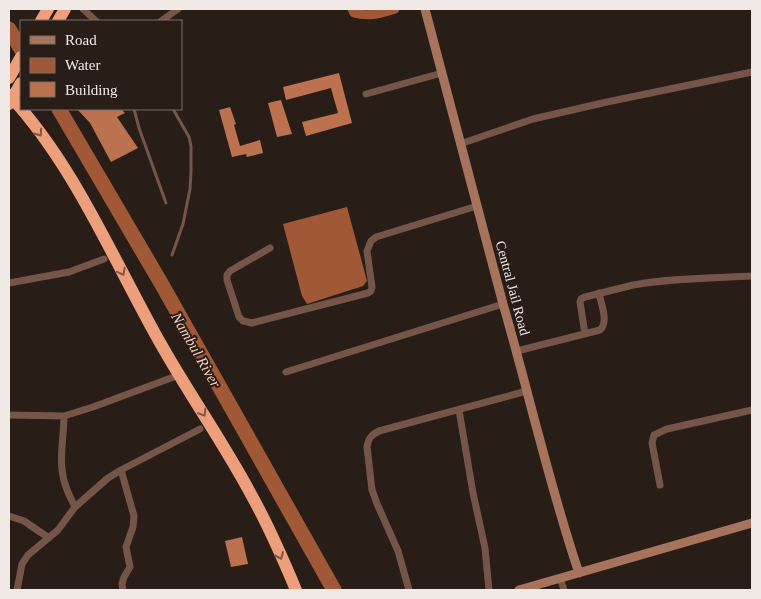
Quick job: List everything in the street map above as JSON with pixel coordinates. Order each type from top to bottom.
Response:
[{"type":"highway","points":[[59,20],[66,9]]},
{"type":"highway","points":[[11,75],[20,59]]},
{"type":"highway","points":[[24,110],[75,186],[178,375],[253,497],[296,590]]},
{"type":"street","points":[[83,9],[93,20]]},
{"type":"street","points":[[162,20],[178,9]]},
{"type":"street","name":"Central Jail Road","points":[[425,9],[503,304],[567,537],[579,573]]},
{"type":"street","points":[[460,144],[533,119],[752,72]]},
{"type":"street","points":[[366,94],[442,73]]},
{"type":"street","points":[[270,248],[230,271],[227,276],[239,317],[243,322],[252,323],[368,293],[371,291],[372,286],[367,251],[370,241],[376,237],[477,206]]},
{"type":"street","points":[[9,283],[69,272],[104,259]]},
{"type":"street","points":[[585,334],[580,302],[585,297],[634,285],[656,282],[752,276]]},
{"type":"street","points":[[517,352],[600,330],[604,327],[605,320],[599,293]]},
{"type":"street","points":[[286,372],[503,304]]},
{"type":"street","points":[[9,415],[64,416],[93,408],[178,375]]},
{"type":"street","points":[[409,590],[398,551],[372,490],[368,441],[371,436],[379,431],[527,391]]},
{"type":"street","points":[[459,410],[483,539],[489,590]]},
{"type":"street","points":[[660,485],[652,443],[654,435],[667,429],[752,410]]},
{"type":"street","points":[[64,416],[62,468],[64,483],[75,507]]},
{"type":"street","points":[[18,590],[22,564],[28,555],[58,530],[75,507],[108,478],[200,429]]},
{"type":"street","points":[[121,470],[134,516],[133,527],[126,547],[130,567],[124,577],[123,590]]},
{"type":"street","points":[[9,516],[24,521],[49,538]]},
{"type":"street","points":[[519,590],[752,523]]},
{"type":"street","points":[[560,578],[564,590]]},
{"type":"lane","points":[[134,110],[166,203]]},
{"type":"lane","points":[[172,255],[184,224],[191,172],[189,137],[174,110]]},
{"type":"water","points":[[347,207],[367,281],[363,286],[307,304],[302,296],[283,224]]},
{"type":"building","points":[[339,73],[352,123],[306,136],[302,122],[338,113],[331,88],[286,100],[283,87]]},
{"type":"building","points":[[281,100],[292,134],[277,137],[268,103]]},
{"type":"building","points":[[230,107],[236,124],[234,125],[240,146],[260,140],[263,153],[247,157],[246,154],[232,157],[219,110]]},
{"type":"building","points":[[78,110],[122,110],[125,113],[117,117],[138,148],[111,162],[90,123]]},
{"type":"building","points":[[242,537],[248,564],[231,567],[225,541]]},
{"type":"waterway","points":[[352,9],[354,13],[369,15],[395,9]]},
{"type":"waterway","name":"Nambul River","points":[[9,29],[20,47]]},
{"type":"waterway","name":"Nambul River","points":[[60,110],[161,283],[334,590]]}]
